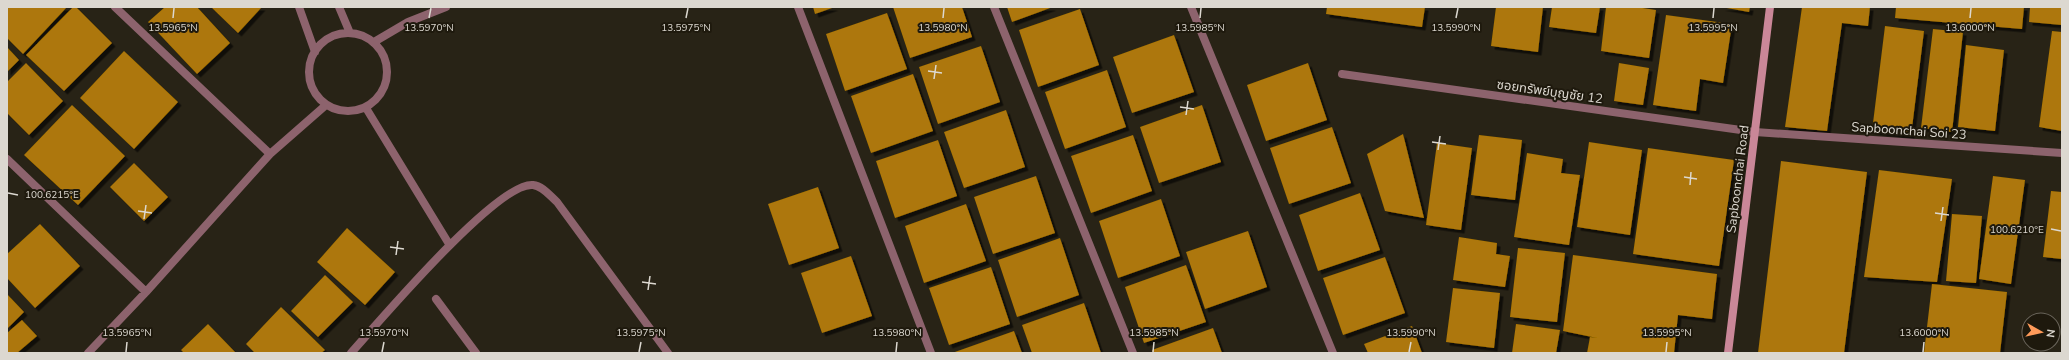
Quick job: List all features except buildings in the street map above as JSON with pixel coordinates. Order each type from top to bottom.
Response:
[{"type":"street","points":[[115,7],[270,154]]},
{"type":"street","points":[[299,7],[315,52]]},
{"type":"street","points":[[339,7],[350,33]]},
{"type":"street","points":[[374,42],[408,22],[446,7]]},
{"type":"street","points":[[798,7],[931,353]]},
{"type":"street","points":[[994,7],[1133,353]]},
{"type":"street","name":"Sapboonchai Road","points":[[1728,353],[1770,7]]},
{"type":"street","points":[[1193,8],[1333,353]]},
{"type":"street","points":[[350,33],[362,36],[374,42],[385,58],[388,77],[380,95],[366,108],[352,112],[338,111],[326,105],[313,90],[309,71],[315,52],[321,44],[330,37],[350,33]]},
{"type":"street","name":"ซอยทรัพย์บุญชัย 12","points":[[1342,74],[1755,132]]},
{"type":"street","points":[[88,353],[146,292],[270,154],[326,105]]},
{"type":"street","points":[[366,108],[450,244]]},
{"type":"street","name":"Sapboonchai Soi 23","points":[[1755,132],[2062,153]]},
{"type":"street","points":[[7,159],[146,292]]},
{"type":"street","points":[[351,353],[450,244],[475,220],[518,187],[533,185],[545,190],[557,202],[668,353]]},
{"type":"street","points":[[436,299],[476,353]]}]
